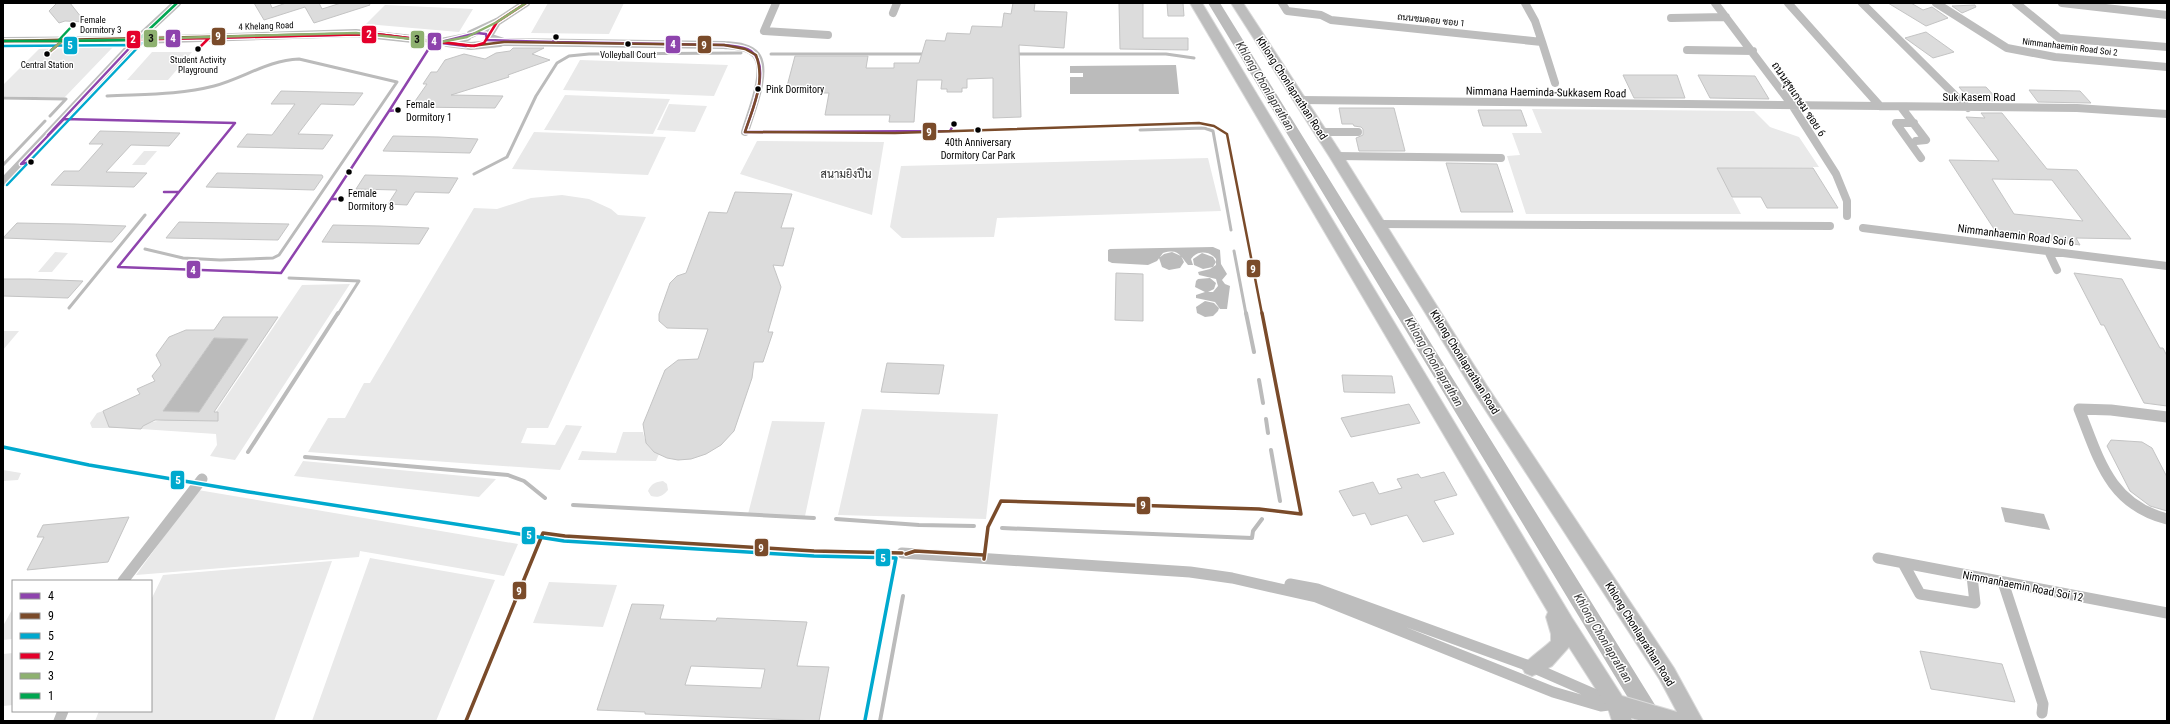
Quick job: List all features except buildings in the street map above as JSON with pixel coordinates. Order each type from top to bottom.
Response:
[{"type":"main road","points":[[1196,3],[1547,593],[1621,710],[1674,721]]},
{"type":"main road","name":"Khlong Chonlaprathan Road","points":[[1237,3],[1321,132],[1481,390],[1667,674],[1693,721]]},
{"type":"main road","points":[[1532,667],[1545,660],[1561,644],[1561,634],[1547,593]]},
{"type":"street","points":[[3,182],[138,40],[177,3]]},
{"type":"street","points":[[437,42],[469,36],[497,22],[526,3]]},
{"type":"street","points":[[776,3],[764,31],[828,35]]},
{"type":"street","points":[[893,13],[897,3]]},
{"type":"street","name":"ถนนชมดอย ซอย 1","points":[[1282,3],[1284,9],[1287,11],[1321,15],[1331,20],[1542,42]]},
{"type":"street","points":[[1525,3],[1535,21],[1555,83]]},
{"type":"street","name":"ถนนสุขเกษม ซอย 6","points":[[1715,3],[1753,51],[1792,105],[1836,174],[1846,201],[1847,216]]},
{"type":"street","points":[[1788,3],[1880,106]]},
{"type":"street","points":[[1862,3],[1968,108]]},
{"type":"street","name":"Nimmanhaemin Road Soi 2","points":[[1936,3],[2007,48],[2056,57],[2167,67]]},
{"type":"street","points":[[2016,3],[2059,38],[2167,47]]},
{"type":"street","points":[[2062,3],[2167,15]]},
{"type":"street","points":[[1671,18],[1726,17]]},
{"type":"street","points":[[497,22],[488,37],[504,42]]},
{"type":"street","name":"4 Khelang Road","points":[[3,41],[138,40],[356,34],[406,37],[471,46],[504,42],[724,45],[748,50],[756,55],[761,64],[760,77],[745,132]]},
{"type":"street","points":[[1687,50],[1753,51]]},
{"type":"street","name":"Nimmana Haeminda-Sukkasem Road","points":[[1300,100],[1792,105]]},
{"type":"street","name":"Suk Kasem Road","points":[[1792,105],[2077,108],[2167,114]]},
{"type":"street","points":[[1901,107],[1926,140],[1916,140]]},
{"type":"street","points":[[1914,123],[1896,123],[1921,158]]},
{"type":"street","points":[[1321,132],[1358,132]]},
{"type":"street","points":[[1336,156],[1501,158]]},
{"type":"street","points":[[1379,224],[1830,226]]},
{"type":"street","name":"Nimmanhaemin Road Soi 6","points":[[1863,228],[2167,266]]},
{"type":"street","points":[[2048,251],[2057,270]]},
{"type":"street","points":[[2167,417],[2111,410],[2079,409],[2107,477],[2115,488],[2124,498],[2142,511],[2155,518],[2167,519]]},
{"type":"street","points":[[124,580],[202,479]]},
{"type":"street","points":[[915,551],[1195,568],[1317,590],[1532,667],[1621,710],[1601,706],[1553,692],[1316,597],[1245,580],[1190,572],[904,554],[915,551]]},
{"type":"street","name":"Nimmanhaemin Road Soi 12","points":[[1878,558],[2167,613]]},
{"type":"street","points":[[1903,563],[1920,594],[1975,603],[1972,576]]},
{"type":"street","points":[[2004,582],[2043,704],[2042,713]]},
{"type":"street","points":[[58,721],[62,712]]},
{"type":"green space","points":[[548,3],[624,3],[609,34],[531,33]]},
{"type":"green space","points":[[385,5],[473,9],[459,32],[366,24]]},
{"type":"green space","points":[[113,47],[64,98],[3,96],[3,85],[39,49]]},
{"type":"green space","points":[[152,52],[192,52],[168,80],[127,80]]},
{"type":"green space","points":[[580,60],[728,65],[714,96],[563,90]]},
{"type":"green space","points":[[565,95],[670,99],[653,134],[544,130]]},
{"type":"green space","points":[[669,104],[707,106],[695,132],[657,130]]},
{"type":"green space","points":[[1532,109],[1754,111],[1770,127],[1799,137],[1819,167],[1717,168],[1741,214],[1526,214],[1507,156],[1520,155],[1512,133],[1542,133]]},
{"type":"green space","points":[[534,132],[666,137],[648,175],[512,169]]},
{"type":"green space","name":"สนามยิงปืน","points":[[757,141],[884,142],[872,215],[740,174]]},
{"type":"green space","points":[[144,151],[157,151],[145,165],[132,165]]},
{"type":"green space","points":[[1208,158],[1221,211],[997,218],[994,237],[902,238],[890,227],[901,166]]},
{"type":"green space","points":[[562,195],[589,199],[611,209],[618,215],[646,217],[548,428],[527,428],[521,443],[555,445],[566,425],[582,426],[560,470],[308,452],[328,418],[345,418],[364,383],[370,383],[474,208],[497,209],[531,198]]},
{"type":"green space","points":[[55,252],[68,253],[52,272],[38,272]]},
{"type":"green space","points":[[350,284],[235,460],[210,456],[217,445],[216,434],[141,429],[151,422],[168,420],[200,421],[207,412],[211,419],[302,285]]},
{"type":"green space","points":[[3,331],[19,331],[3,350]]},
{"type":"green space","points":[[862,409],[998,414],[986,519],[838,515]]},
{"type":"green space","points":[[103,411],[107,422],[119,424],[115,428],[92,428],[90,423],[97,413]]},
{"type":"green space","points":[[772,421],[825,422],[805,516],[748,514]]},
{"type":"green space","points":[[623,432],[643,432],[648,445],[659,454],[656,461],[578,460],[582,451],[616,453]]},
{"type":"green space","points":[[303,461],[496,479],[479,497],[294,476]]},
{"type":"green space","points":[[3,470],[21,473],[18,480],[3,481]]},
{"type":"green space","points":[[663,481],[667,484],[668,490],[661,496],[651,496],[648,491],[650,487]]},
{"type":"green space","points":[[198,490],[518,544],[504,576],[360,551],[359,557],[136,575]]},
{"type":"green space","points":[[370,558],[495,580],[436,721],[312,721]]},
{"type":"green space","points":[[332,561],[274,721],[95,721],[99,712],[152,712],[152,598],[163,575]]},
{"type":"green space","points":[[549,582],[617,585],[603,627],[533,623]]},
{"type":"green space","points":[[12,610],[12,639],[3,640],[3,626]]},
{"type":"green space","points":[[12,653],[12,705],[3,706],[3,654]]},
{"type":"water","name":"Khlong Chonlaprathan","points":[[1208,3],[1220,3],[1665,721],[1642,721]]},
{"type":"water","points":[[1176,65],[1179,94],[1070,94],[1070,77],[1083,77],[1083,73],[1070,73],[1070,66]]},
{"type":"water","points":[[1213,247],[1220,250],[1221,264],[1227,274],[1222,280],[1225,284],[1230,286],[1227,309],[1220,309],[1215,302],[1196,298],[1196,295],[1205,292],[1195,287],[1198,279],[1210,278],[1216,283],[1214,289],[1208,292],[1213,292],[1218,286],[1216,279],[1199,275],[1198,272],[1210,269],[1216,265],[1216,259],[1210,254],[1197,254],[1191,259],[1193,265],[1188,265],[1176,252],[1163,253],[1157,261],[1148,265],[1112,263],[1108,261],[1108,250],[1110,249]]},
{"type":"water","points":[[1172,252],[1181,256],[1184,262],[1180,268],[1169,270],[1162,267],[1159,258],[1164,254]]},
{"type":"water","points":[[1202,253],[1213,257],[1216,262],[1213,267],[1203,269],[1194,265],[1193,259]]},
{"type":"water","points":[[1205,301],[1214,303],[1219,308],[1213,316],[1205,317],[1197,313],[1196,307]]},
{"type":"water","points":[[214,338],[248,339],[199,412],[163,411]]},
{"type":"water","points":[[2001,507],[2044,514],[2050,530],[2005,522]]},
{"type":"waterway","points":[[474,174],[507,157],[536,96],[557,63],[569,56],[589,54],[741,53]]},
{"type":"waterway","points":[[771,54],[926,54]]},
{"type":"waterway","points":[[1016,54],[1166,54],[1194,58]]},
{"type":"waterway","points":[[107,96],[161,94],[201,89],[225,83],[266,66],[288,60],[299,59],[397,82],[279,255],[273,258],[220,260],[183,258],[145,249]]},
{"type":"waterway","points":[[3,98],[66,99],[50,116]]},
{"type":"waterway","points":[[3,165],[45,121]]},
{"type":"waterway","points":[[1140,130],[1204,128],[1213,131],[1231,230]]},
{"type":"waterway","points":[[69,308],[145,215]]},
{"type":"waterway","points":[[1234,251],[1246,314]]},
{"type":"waterway","points":[[289,278],[359,281],[338,314]]},
{"type":"waterway","points":[[248,452],[338,313]]},
{"type":"waterway","points":[[1246,313],[1254,352]]},
{"type":"waterway","points":[[1259,380],[1263,403]]},
{"type":"waterway","points":[[1266,419],[1268,433]]},
{"type":"waterway","points":[[1271,450],[1280,501]]},
{"type":"waterway","points":[[305,457],[508,475],[524,481],[545,498]]},
{"type":"waterway","points":[[573,505],[814,518]]},
{"type":"waterway","points":[[836,519],[919,525],[974,526]]},
{"type":"waterway","points":[[1002,528],[1252,538],[1253,531],[1262,519]]},
{"type":"waterway","points":[[880,721],[903,596]]},
{"type":"transit line","name":"1","points":[[73,25],[58,41],[138,40],[177,3]]},
{"type":"transit line","name":"2","points":[[198,49],[209,38],[376,34],[474,46],[484,43],[497,22],[526,3]]},
{"type":"transit line","name":"3","points":[[62,41],[356,33],[441,42],[467,37],[497,22],[526,3]]},
{"type":"transit line","name":"1","points":[[3,41],[58,41],[73,25]]},
{"type":"transit line","name":"4","points":[[47,54],[62,41],[376,34],[441,42],[477,33],[486,34],[487,40],[553,42],[556,37]]},
{"type":"transit line","name":"9","points":[[3,41],[335,34],[384,35],[433,42]]},
{"type":"transit line","name":"4","points":[[556,37],[553,42],[724,45],[741,47],[749,50],[756,56],[759,63],[760,73],[757,94],[745,132],[950,131],[954,124]]},
{"type":"transit line","name":"2","points":[[47,54],[62,41],[209,38],[198,49]]},
{"type":"transit line","name":"4","points":[[48,135],[137,40],[115,40]]},
{"type":"transit line","name":"2","points":[[3,41],[62,41],[47,54]]},
{"type":"transit line","name":"3","points":[[3,41],[62,41],[47,54]]},
{"type":"transit line","name":"4","points":[[398,110],[389,111],[433,42],[466,46]]},
{"type":"transit line","name":"9","points":[[441,42],[471,46],[504,42],[724,45],[745,49],[756,55],[760,74],[757,94],[745,132],[895,133],[1199,123],[1214,126],[1227,134],[1301,514],[1259,509],[1001,501],[988,527],[984,559]]},
{"type":"transit line","name":"5","points":[[7,185],[142,43]]},
{"type":"transit line","name":"5","points":[[3,46],[138,45]]},
{"type":"transit line","name":"4","points":[[341,199],[331,199],[389,111],[398,110]]},
{"type":"transit line","name":"4","points":[[31,162],[21,164],[64,119],[235,123],[179,192],[164,192]]},
{"type":"transit line","name":"4","points":[[164,192],[179,192],[118,267],[281,273],[331,199],[341,199]]},
{"type":"transit line","name":"5","points":[[3,447],[89,465],[249,492],[564,541],[814,556],[896,558],[865,720]]},
{"type":"transit line","name":"9","points":[[466,721],[543,533],[565,536],[814,551],[902,553]]},
{"type":"transit line","name":"9","points":[[906,554],[915,551],[984,555]]},
{"type":"place","name":"Female Dormitory 3","points":[[73,25]]},
{"type":"place","name":"Volleyball Court","points":[[628,44]]},
{"type":"place","name":"Student Activity Playground","points":[[198,49]]},
{"type":"place","name":"Central Station","points":[[47,54]]},
{"type":"place","name":"Pink Dormitory","points":[[758,89]]},
{"type":"place","name":"Female Dormitory 1","points":[[398,110]]},
{"type":"place","name":"40th Anniversary Dormitory Car Park","points":[[978,130]]},
{"type":"place","name":"Female Dormitory 8","points":[[341,199]]}]
